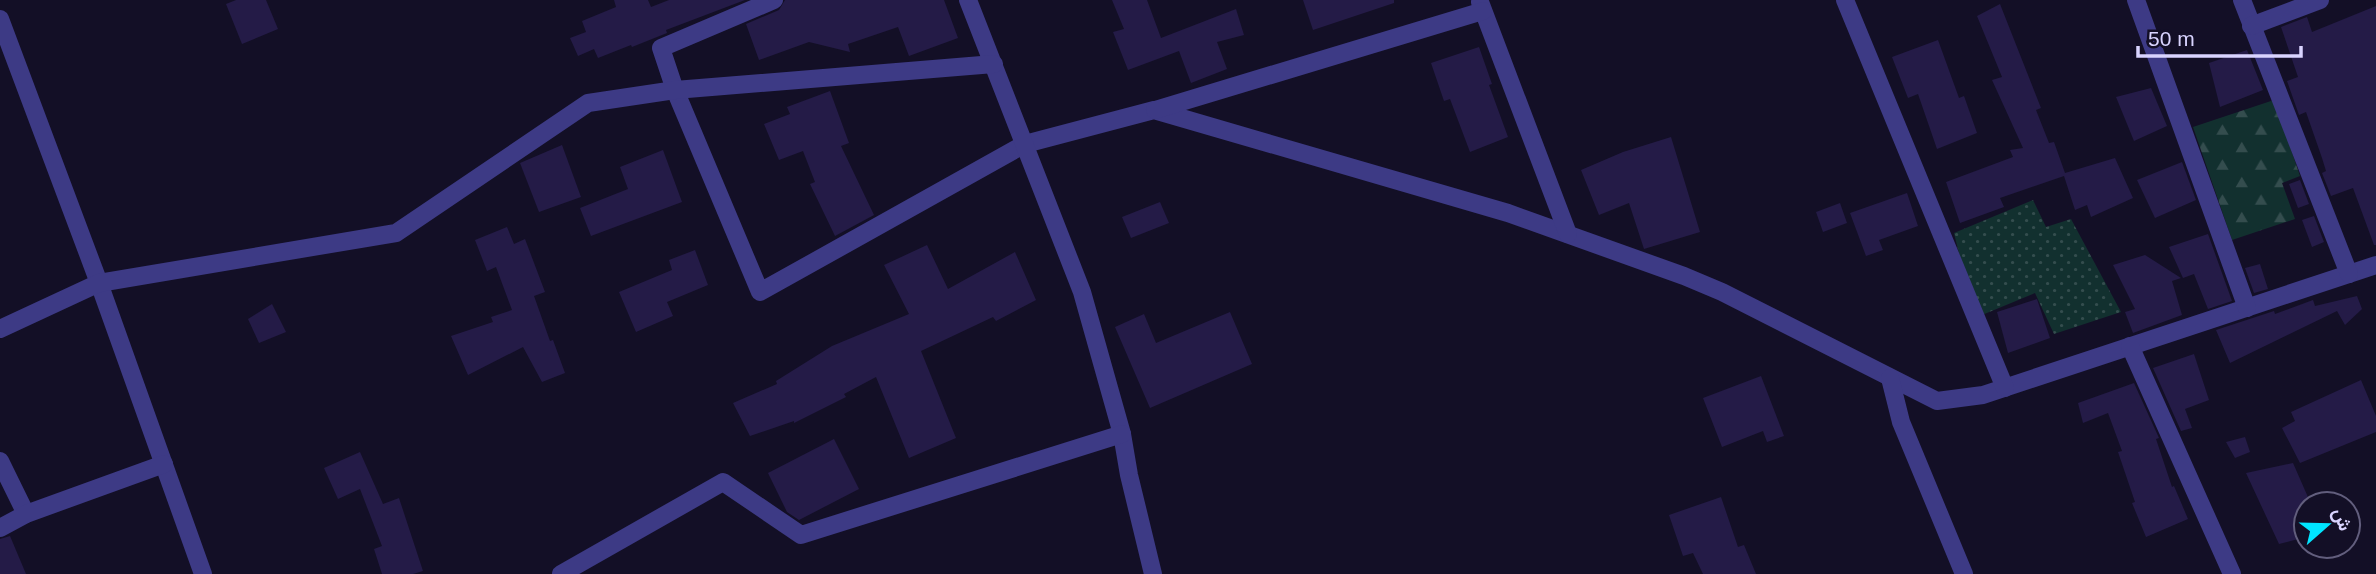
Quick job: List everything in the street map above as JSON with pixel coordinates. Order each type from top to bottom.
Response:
[{"type":"street","points":[[774,0],[661,48],[675,90],[760,292],[1025,144],[1154,110],[1481,6],[1567,234]]},
{"type":"street","points":[[968,0],[1082,292],[1122,434],[1153,574]]},
{"type":"street","points":[[1845,0],[2005,388]]},
{"type":"street","points":[[2136,0],[2248,308]]},
{"type":"street","points":[[2242,0],[2349,274]]},
{"type":"street","points":[[2251,26],[2320,0]]},
{"type":"street","points":[[0,19],[99,283],[203,574]]},
{"type":"street","points":[[0,329],[99,283],[396,233],[588,103],[675,90],[994,64]]},
{"type":"street","points":[[1154,110],[1508,213],[1567,234],[1722,292],[1937,401],[1983,395],[2376,265]]},
{"type":"street","points":[[2130,346],[2232,574]]},
{"type":"street","points":[[1890,378],[1901,422],[1964,574]]},
{"type":"street","points":[[561,574],[723,482],[801,535],[1122,434]]},
{"type":"street","points":[[0,461],[26,514]]},
{"type":"street","points":[[0,528],[26,514],[164,464]]},
{"type":"green space","points":[[2274,100],[2300,176],[2282,183],[2295,219],[2232,240],[2193,127]]},
{"type":"green space","points":[[2033,200],[2046,227],[2071,219],[2121,312],[2054,334],[2035,293],[1982,315],[1964,274],[1954,233]]},
{"type":"building","points":[[236,0],[266,0],[278,29],[242,44],[226,4]]},
{"type":"building","points":[[614,0],[648,0],[651,7],[669,0],[745,0],[666,30],[667,33],[632,47],[631,45],[598,58],[594,49],[578,56],[570,38],[586,32],[582,21],[616,7]]},
{"type":"building","points":[[785,0],[944,0],[958,38],[909,56],[898,27],[848,44],[850,52],[809,42],[759,60],[746,24],[779,10]]},
{"type":"building","points":[[1112,0],[1147,0],[1161,38],[1236,9],[1244,35],[1217,42],[1227,69],[1191,83],[1179,51],[1128,70],[1113,32],[1124,29]]},
{"type":"building","points":[[1303,0],[1394,0],[1394,3],[1313,30]]},
{"type":"building","points":[[2000,4],[2041,108],[2036,110],[2049,143],[2054,142],[2065,173],[2115,158],[2133,198],[2091,217],[2087,205],[2075,210],[2064,176],[2000,198],[2004,207],[1960,223],[1946,182],[2013,157],[2010,150],[2023,148],[1992,80],[2002,77],[1977,16]]},
{"type":"building","points":[[2376,6],[2374,245],[2353,188],[2331,196],[2322,173],[2326,171],[2306,112],[2299,115],[2287,81],[2298,77],[2281,27],[2307,17],[2312,32]]},
{"type":"building","points":[[1938,40],[1959,98],[1964,96],[1977,133],[1937,149],[1918,94],[1908,98],[1892,57]]},
{"type":"building","points":[[1479,47],[1492,84],[1489,85],[1508,137],[1470,152],[1450,99],[1444,101],[1431,63]]},
{"type":"building","points":[[2247,50],[2263,90],[2220,107],[2209,63]]},
{"type":"building","points":[[2151,88],[2167,126],[2134,141],[2116,97]]},
{"type":"building","points":[[830,91],[849,143],[841,146],[874,215],[835,236],[810,184],[815,182],[803,151],[779,160],[764,124],[790,114],[787,107]]},
{"type":"building","points":[[1671,137],[1700,232],[1644,249],[1629,203],[1599,215],[1581,170],[1623,152]]},
{"type":"building","points":[[562,145],[581,197],[539,212],[520,163]]},
{"type":"building","points":[[663,150],[682,202],[591,236],[580,208],[628,189],[620,167]]},
{"type":"building","points":[[2182,162],[2196,200],[2155,218],[2137,180]]},
{"type":"building","points":[[2300,180],[2309,204],[2298,208],[2289,184]]},
{"type":"building","points":[[1907,193],[1918,226],[1879,240],[1883,250],[1866,256],[1850,213]]},
{"type":"building","points":[[1160,202],[1169,223],[1131,238],[1122,217]]},
{"type":"building","points":[[1840,203],[1847,223],[1823,232],[1816,212]]},
{"type":"building","points":[[2314,216],[2324,242],[2312,247],[2302,220]]},
{"type":"building","points":[[507,227],[514,244],[525,239],[545,292],[534,296],[565,373],[542,382],[523,347],[468,375],[451,336],[493,322],[491,317],[512,310],[496,267],[487,271],[475,240]]},
{"type":"building","points":[[2208,234],[2232,301],[2208,309],[2194,274],[2183,278],[2169,247]]},
{"type":"building","points":[[927,245],[948,289],[1015,252],[1036,300],[996,321],[993,317],[921,351],[956,438],[909,458],[876,377],[844,394],[846,397],[794,423],[750,436],[733,403],[777,384],[776,381],[832,346],[909,314],[884,265]]},
{"type":"building","points":[[695,250],[708,285],[667,302],[673,316],[636,332],[619,292],[672,270],[669,260]]},
{"type":"building","points":[[2145,255],[2181,278],[2172,281],[2182,315],[2133,333],[2125,312],[2135,309],[2113,265]]},
{"type":"building","points":[[2260,264],[2268,289],[2254,293],[2245,268]]},
{"type":"building","points":[[2357,296],[2362,309],[2345,325],[2337,311],[2230,363],[2216,330],[2274,311],[2275,314],[2313,300],[2315,306]]},
{"type":"building","points":[[2037,299],[2050,338],[2008,353],[1997,312]]},
{"type":"building","points":[[272,304],[286,332],[259,343],[248,319]]},
{"type":"building","points":[[1230,312],[1252,364],[1150,408],[1115,327],[1144,314],[1156,343]]},
{"type":"building","points":[[2194,354],[2209,400],[2185,409],[2192,428],[2181,431],[2153,368]]},
{"type":"building","points":[[1761,376],[1784,436],[1767,442],[1763,431],[1722,447],[1703,398]]},
{"type":"building","points":[[2361,380],[2376,416],[2376,432],[2300,463],[2282,428],[2295,421],[2291,412]]},
{"type":"building","points":[[2134,383],[2159,438],[2156,439],[2172,487],[2174,486],[2188,519],[2146,537],[2132,503],[2135,502],[2118,452],[2122,451],[2108,413],[2083,423],[2078,403]]},
{"type":"building","points":[[2245,437],[2250,452],[2235,458],[2226,442]]},
{"type":"building","points":[[834,439],[859,489],[799,520],[787,512],[768,473]]},
{"type":"building","points":[[360,452],[383,504],[399,498],[423,571],[413,574],[382,574],[374,549],[382,546],[360,489],[338,499],[324,468]]},
{"type":"building","points":[[2293,463],[2305,490],[2292,490],[2292,541],[2279,544],[2246,473]]},
{"type":"building","points":[[1721,497],[1738,547],[1744,545],[1756,574],[1703,574],[1693,553],[1683,556],[1669,515]]},
{"type":"building","points":[[10,536],[26,574],[0,574],[0,539]]}]
